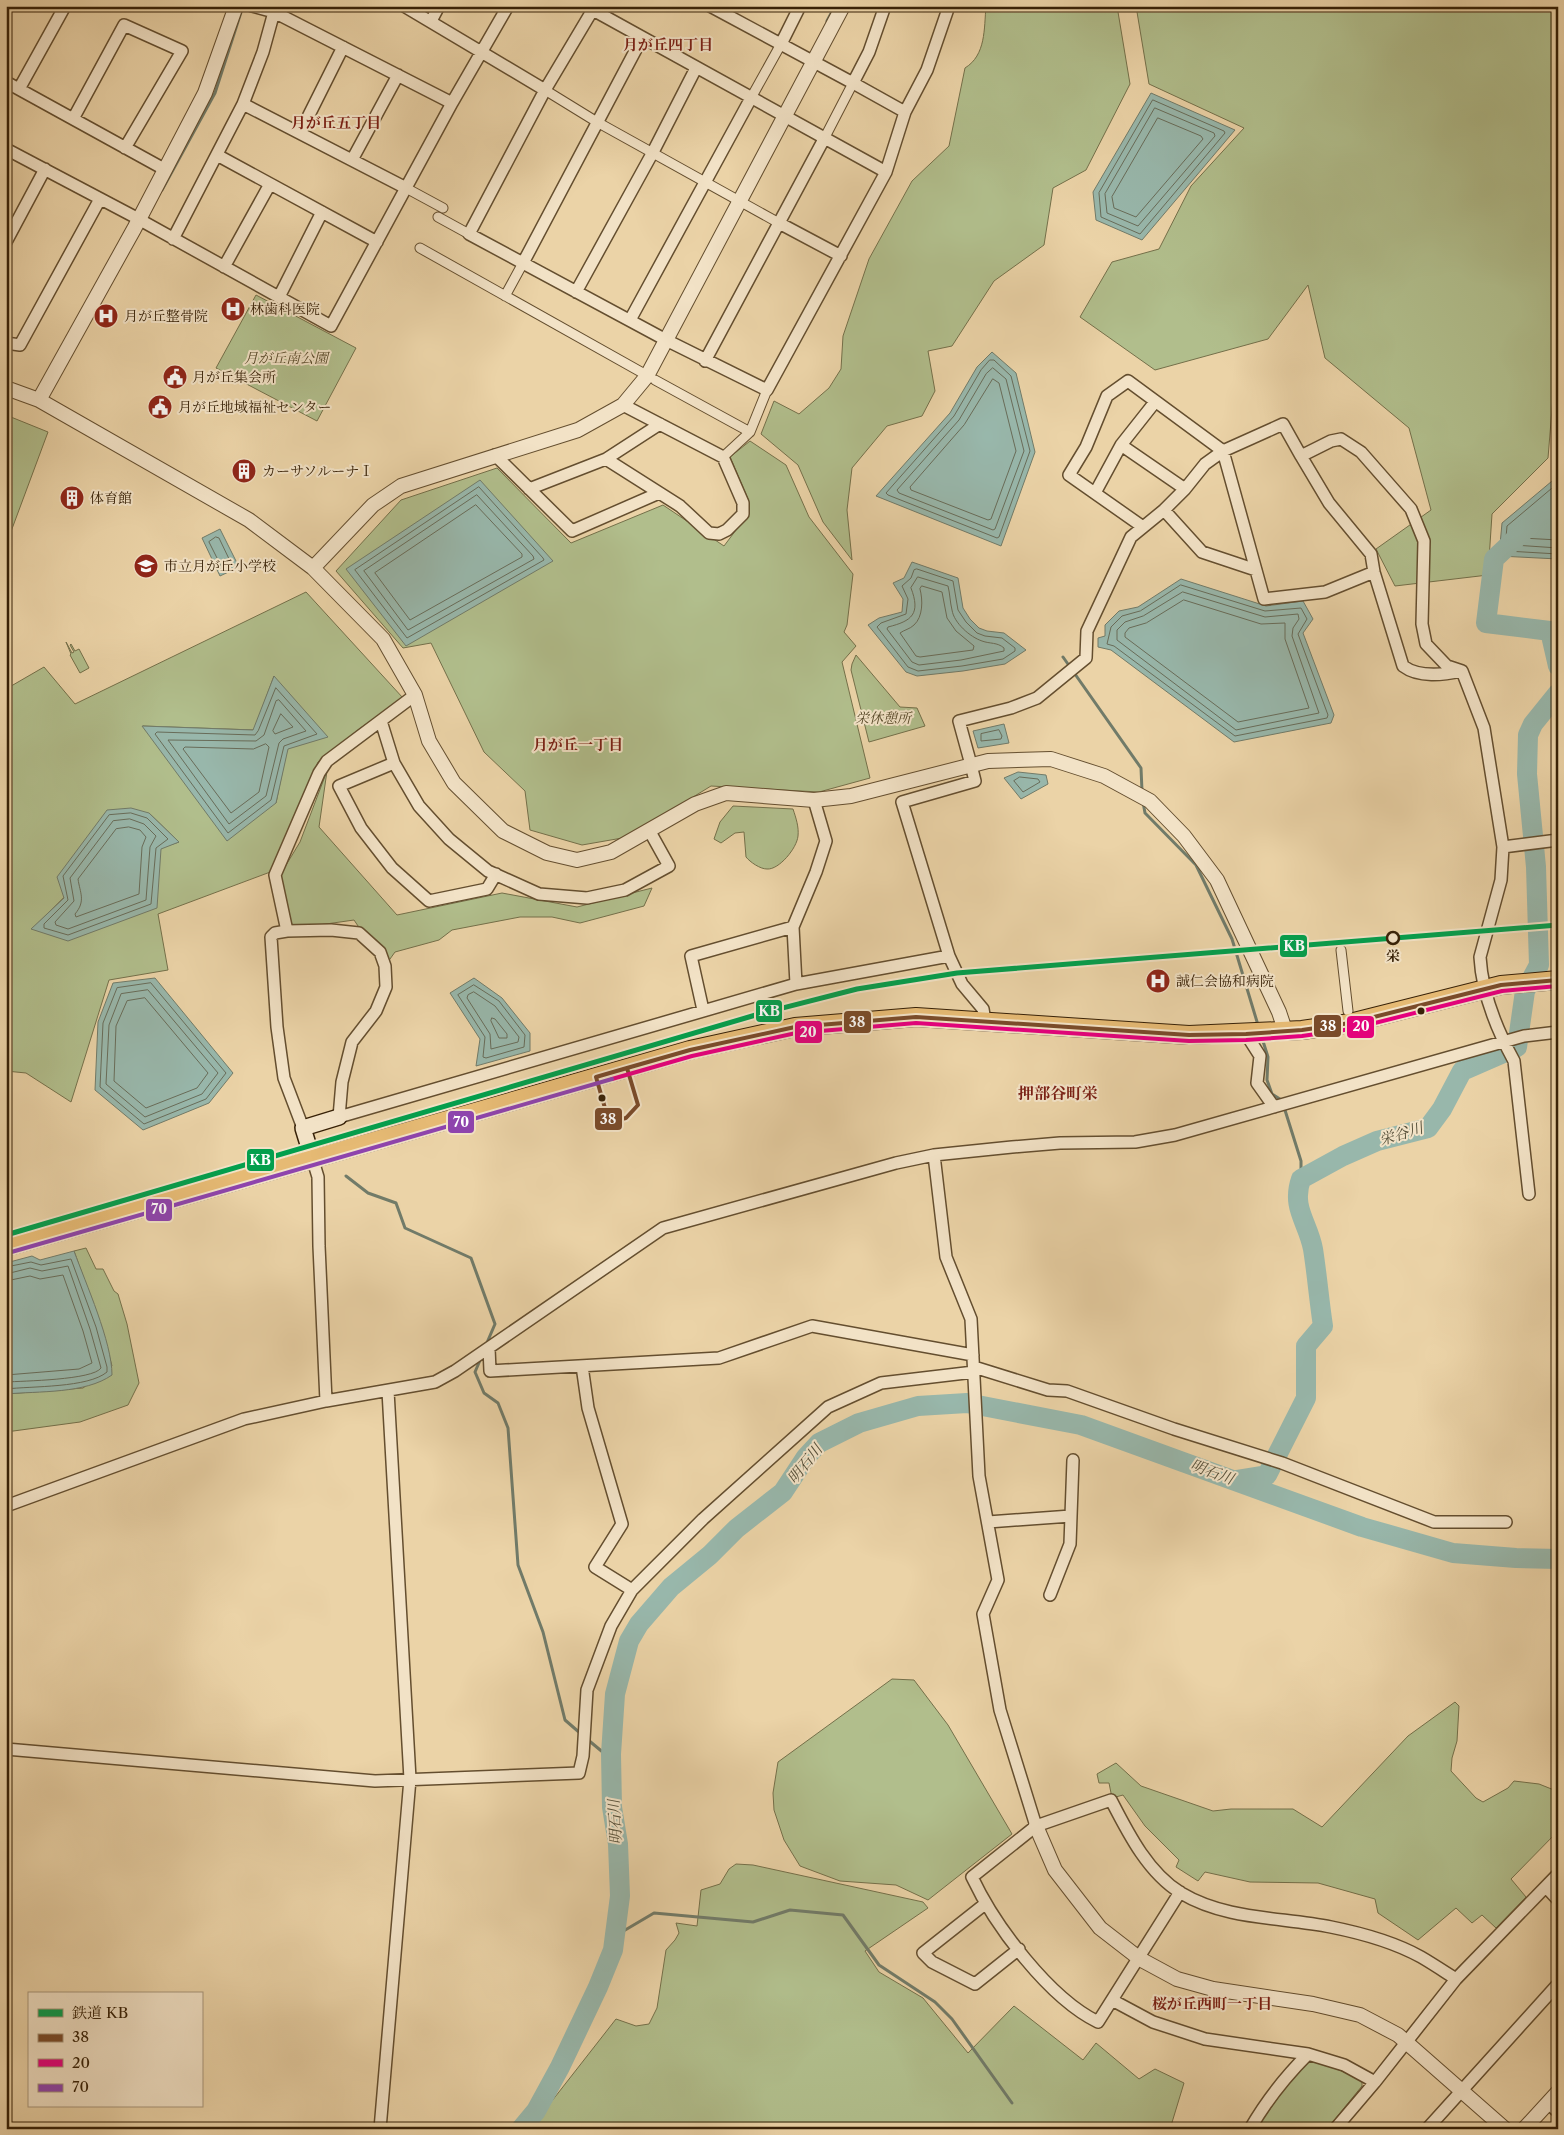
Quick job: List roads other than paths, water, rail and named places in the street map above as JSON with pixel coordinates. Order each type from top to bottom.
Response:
[{"type":"main road","points":[[6,1248],[312,1157],[690,1050],[795,1027],[916,1017],[1189,1035],[1255,1033],[1350,1023],[1484,989],[1528,982],[1558,980]]},
{"type":"main road","points":[[312,1157],[303,1128],[339,1116]]},
{"type":"street","points":[[19,89],[65,6]]},
{"type":"street","points":[[39,400],[205,93],[236,6]]},
{"type":"street","points":[[252,6],[274,12],[452,103]]},
{"type":"street","points":[[404,6],[597,122],[841,256]]},
{"type":"street","points":[[431,21],[439,6]]},
{"type":"street","points":[[6,149],[138,219],[331,326],[452,103],[508,6]]},
{"type":"street","points":[[710,6],[728,10],[782,44],[905,112]]},
{"type":"street","points":[[630,320],[782,44],[800,6]]},
{"type":"street","points":[[313,568],[373,505],[402,486],[578,430],[623,405],[647,376],[843,6]]},
{"type":"street","points":[[706,361],[869,52],[885,6]]},
{"type":"street","points":[[723,457],[750,432],[768,390],[886,172],[905,112],[927,70],[949,6]]},
{"type":"street","points":[[469,234],[545,90],[594,8],[642,38],[886,172]]},
{"type":"street","points":[[174,239],[243,104],[263,52],[274,12]]},
{"type":"street","points":[[73,119],[124,25],[182,51],[125,148]]},
{"type":"street","points":[[505,296],[642,38]]},
{"type":"street","points":[[300,133],[343,47]]},
{"type":"street","points":[[576,292],[653,152],[696,68]]},
{"type":"street","points":[[352,160],[398,76]]},
{"type":"street","points":[[6,82],[164,169]]},
{"type":"street","points":[[243,104],[443,208]]},
{"type":"street","points":[[217,155],[377,242]]},
{"type":"street","points":[[6,242],[45,169]]},
{"type":"street","points":[[224,267],[270,184]]},
{"type":"street","points":[[6,343],[20,345],[100,199]]},
{"type":"street","points":[[279,297],[322,212]]},
{"type":"street","points":[[438,217],[706,361],[768,390]]},
{"type":"street","points":[[420,248],[640,372]]},
{"type":"street","points":[[655,380],[750,432]]},
{"type":"street","points":[[1143,527],[1069,475],[1086,447],[1107,396],[1128,381],[1224,451],[1264,599],[1325,592],[1374,572]]},
{"type":"street","points":[[6,388],[39,400],[249,520],[313,568],[383,639],[414,695],[429,741],[454,783],[503,831],[547,853],[578,860],[611,852],[695,804],[726,793],[814,800],[851,796],[971,763],[1052,759],[1104,776],[1150,801],[1184,836],[1217,880],[1279,1012],[1285,1030]]},
{"type":"street","points":[[1095,493],[1121,445],[1155,402]]},
{"type":"street","points":[[606,459],[688,512],[709,533],[719,534],[743,514],[743,503],[723,457],[623,405]]},
{"type":"street","points":[[529,489],[606,459],[660,424]]},
{"type":"street","points":[[985,1021],[983,1009],[962,984],[949,956],[902,802],[975,781],[959,720],[1011,708],[1037,698],[1086,658],[1087,631],[1131,537],[1164,510],[1185,489],[1205,464],[1224,451],[1283,424],[1329,503],[1370,554],[1403,666],[1408,670],[1433,675],[1462,671]]},
{"type":"street","points":[[1301,456],[1331,441],[1340,439],[1361,452],[1411,509],[1424,541],[1422,624],[1426,644],[1447,666],[1462,671]]},
{"type":"street","points":[[1121,445],[1185,489]]},
{"type":"street","points":[[495,455],[572,531],[659,493]]},
{"type":"street","points":[[1164,510],[1202,552],[1256,570]]},
{"type":"street","points":[[1462,671],[1484,728],[1503,847],[1501,880],[1480,957],[1484,989],[1514,1062],[1529,1194]]},
{"type":"street","points":[[287,931],[275,875],[319,773],[327,761],[414,695]]},
{"type":"street","points":[[381,721],[394,763],[419,806],[437,826],[449,839],[488,871],[539,894],[587,898],[625,890],[668,866],[649,830]]},
{"type":"street","points":[[394,763],[339,786],[361,828],[392,868],[429,901],[487,889],[496,874]]},
{"type":"street","points":[[796,984],[793,927],[816,872],[826,841],[814,800]]},
{"type":"street","points":[[1503,847],[1558,840]]},
{"type":"street","points":[[703,1010],[692,956],[793,927]]},
{"type":"street","points":[[303,1128],[284,1078],[271,937],[275,932],[332,930],[359,933],[380,952],[385,966],[386,987],[376,1011],[352,1042],[342,1082],[339,1116],[796,984],[949,956]]},
{"type":"street","points":[[1341,950],[1348,1011]]},
{"type":"street","points":[[6,1506],[244,1419],[435,1382],[456,1371],[663,1228],[896,1163],[934,1156],[1060,1143],[1135,1142],[1174,1135],[1292,1102],[1508,1046],[1524,1036],[1558,1032]]},
{"type":"street","points":[[1255,1033],[1260,1056],[1257,1083],[1277,1106]]},
{"type":"street","points":[[934,1156],[946,1257],[971,1319],[979,1476],[998,1580],[983,1614],[1000,1710],[1036,1826],[1055,1870],[1100,1928],[1140,1959],[1177,1979],[1213,1989],[1313,2004],[1360,2015],[1406,2042],[1505,2129]]},
{"type":"street","points":[[312,1157],[318,1177],[326,1402]]},
{"type":"street","points":[[489,1348],[490,1371],[719,1358],[812,1326],[973,1355]]},
{"type":"street","points":[[582,1366],[588,1408],[622,1524],[595,1567],[632,1590]]},
{"type":"street","points":[[6,1749],[375,1780],[579,1773],[583,1756],[587,1690],[611,1626],[632,1590],[703,1519],[828,1407],[881,1383],[974,1370],[1048,1390],[1067,1391],[1174,1429],[1282,1463],[1434,1522],[1506,1522]]},
{"type":"street","points":[[380,2129],[410,1779],[388,1390]]},
{"type":"street","points":[[1050,1595],[1070,1544],[1073,1460]]},
{"type":"street","points":[[988,1522],[1071,1516]]},
{"type":"street","points":[[1180,1892],[1140,1959],[1098,2022],[1086,2016],[1036,1972],[985,1904],[972,1877],[1036,1826],[1111,1800],[1134,1845],[1162,1877],[1180,1892],[1225,1912],[1330,1927],[1373,1937],[1419,1956],[1456,1979]]},
{"type":"street","points":[[1335,2129],[1456,1979],[1558,1874]]},
{"type":"street","points":[[1546,1887],[1558,1900]]},
{"type":"street","points":[[985,1904],[923,1953],[932,1962],[975,1984],[1019,1949]]},
{"type":"street","points":[[1427,2129],[1558,1984]]},
{"type":"street","points":[[1112,2000],[1153,2022],[1205,2039],[1308,2054],[1344,2065],[1374,2082]]},
{"type":"street","points":[[1250,2129],[1261,2109],[1286,2076],[1308,2054]]},
{"type":"street","points":[[1524,2129],[1553,2108],[1558,2092]]},
{"type":"water","points":[[1151,93],[1235,130],[1142,240],[1096,220],[1093,192]]},
{"type":"water","points":[[992,352],[1016,373],[1035,452],[1001,546],[876,496],[950,413],[977,367]]},
{"type":"water","points":[[1558,476],[1558,559],[1499,556],[1502,523]]},
{"type":"water","points":[[480,480],[553,561],[406,646],[346,569]]},
{"type":"water","points":[[220,529],[239,567],[220,576],[202,538]]},
{"type":"water","points":[[912,562],[958,578],[963,608],[970,619],[979,628],[1004,633],[1026,650],[1005,664],[917,676],[906,672],[868,625],[879,618],[902,612],[903,599],[893,583],[904,578]]},
{"type":"water","points":[[1181,579],[1266,606],[1303,601],[1313,619],[1303,633],[1334,715],[1331,723],[1234,742],[1111,650],[1098,647],[1098,638],[1105,636],[1105,625],[1119,611],[1138,607]]},
{"type":"water","points":[[274,676],[328,737],[288,749],[276,803],[227,841],[142,726],[253,730]]},
{"type":"water","points":[[1004,724],[1009,743],[978,748],[973,731]]},
{"type":"water","points":[[1018,772],[1046,775],[1048,784],[1021,799],[1004,778]]},
{"type":"water","points":[[131,808],[149,813],[179,842],[161,849],[157,908],[68,941],[31,929],[64,898],[57,877],[107,810]]},
{"type":"water","points":[[155,978],[233,1073],[209,1103],[143,1130],[95,1090],[98,1022],[113,983]]},
{"type":"water","points":[[474,978],[502,998],[530,1033],[530,1051],[476,1066],[480,1039],[450,993]]},
{"type":"water","points":[[74,1251],[108,1346],[112,1375],[89,1386],[75,1389],[6,1394],[6,1263],[32,1256],[40,1260]]},
{"type":"waterway","points":[[162,190],[215,93],[243,6]]},
{"type":"waterway","points":[[827,21],[835,6]]},
{"type":"waterway","name":"栄谷川","points":[[1558,499],[1494,559],[1486,623],[1550,631],[1558,666]]},
{"type":"waterway","points":[[1063,657],[1141,768],[1142,791]]},
{"type":"waterway","name":"栄谷川","points":[[1236,1480],[1267,1475],[1306,1398],[1306,1346],[1323,1326],[1311,1239],[1299,1207],[1298,1189],[1301,1179],[1343,1156],[1377,1141],[1428,1128],[1442,1109],[1462,1071],[1517,1047],[1525,991],[1539,965],[1536,867],[1527,774],[1528,735],[1533,724],[1558,693]]},
{"type":"waterway","points":[[1143,802],[1145,813],[1196,865],[1232,939],[1258,1025]]},
{"type":"waterway","points":[[1262,1038],[1268,1057],[1267,1080],[1272,1094],[1283,1101]]},
{"type":"waterway","points":[[1284,1107],[1301,1161],[1301,1179]]},
{"type":"waterway","points":[[346,1176],[368,1193],[396,1203],[405,1228],[471,1258],[495,1324],[486,1345]]},
{"type":"waterway","points":[[481,1358],[475,1372],[484,1393],[498,1403],[508,1428],[518,1565],[543,1632],[565,1720],[580,1733]]},
{"type":"waterway","name":"明石川","points":[[521,2129],[536,2111],[560,2067],[598,1987],[613,1950],[620,1896],[618,1844],[612,1807],[611,1754],[615,1694],[629,1641],[639,1624],[671,1587],[710,1555],[737,1528],[783,1492],[806,1457],[819,1443],[859,1423],[918,1406],[967,1403],[1081,1425],[1362,1527],[1453,1553],[1558,1559]]},
{"type":"waterway","points":[[587,1739],[611,1759]]},
{"type":"waterway","points":[[615,1936],[654,1913],[753,1922],[790,1910],[843,1915],[879,1965],[935,2002],[952,2019],[1012,2103]]},
{"type":"rail line","name":"KB","points":[[6,1235],[759,1014],[857,989],[957,973],[1558,925]]},
{"type":"place","name":"林歯科医院","points":[[233,309]]},
{"type":"place","name":"月が丘整骨院","points":[[106,316]]},
{"type":"place","name":"月が丘集会所","points":[[175,377]]},
{"type":"place","name":"月が丘地域福祉センター","points":[[160,407]]},
{"type":"place","name":"カーサソルーナⅠ","points":[[244,471]]},
{"type":"place","name":"体育館","points":[[72,498]]},
{"type":"place","name":"市立月が丘小学校","points":[[146,566]]},
{"type":"place","name":"栄","points":[[1393,938]]},
{"type":"place","name":"誠仁会協和病院","points":[[1158,981]]},
{"type":"district","name":"月が丘四丁目","points":[[668,45]]},
{"type":"district","name":"月が丘五丁目","points":[[336,123]]},
{"type":"district","name":"月が丘一丁目","points":[[578,745]]},
{"type":"district","name":"押部谷町栄","points":[[1058,1093]]},
{"type":"district","name":"桜が丘西町一丁目","points":[[1212,2004]]},
{"type":"park label","name":"月が丘南公園","points":[[286,358]]},
{"type":"park label","name":"栄休憩所","points":[[883,718]]}]
